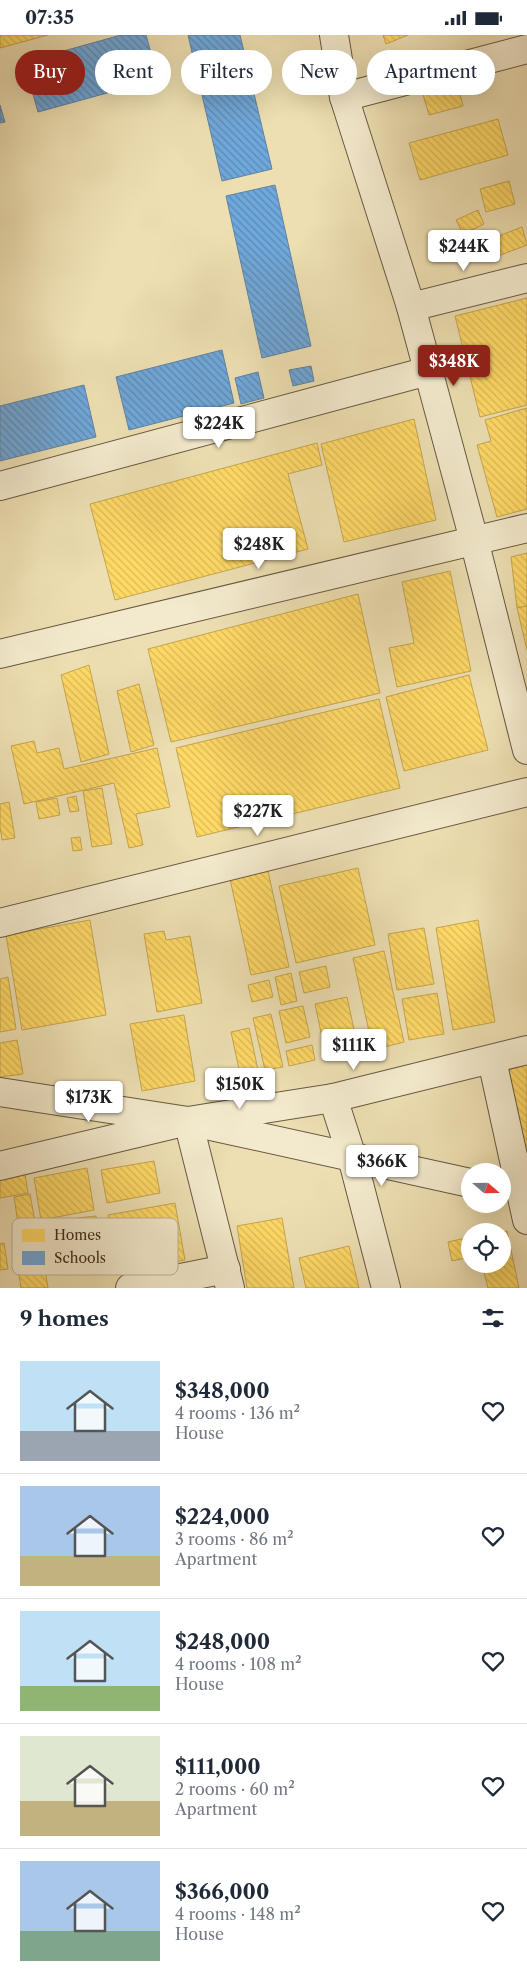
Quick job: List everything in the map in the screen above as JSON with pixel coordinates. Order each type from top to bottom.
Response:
[{"type":"street","points":[[334,35],[344,97],[410,307],[428,371],[474,540],[527,750]]},
{"type":"street","points":[[344,97],[527,49]]},
{"type":"street","points":[[410,307],[527,278]]},
{"type":"street","points":[[0,486],[428,371]]},
{"type":"street","points":[[0,654],[527,528]]},
{"type":"street","points":[[0,923],[527,792]]},
{"type":"street","points":[[0,1166],[188,1121],[333,1098],[527,1050]]},
{"type":"street","points":[[492,1060],[516,1193],[527,1220]]},
{"type":"street","points":[[0,1092],[188,1121],[461,1181]]},
{"type":"street","points":[[333,1098],[352,1157],[386,1288]]},
{"type":"street","points":[[130,1288],[228,1279],[188,1121]]},
{"type":"building: Homes","points":[[0,35],[48,35],[0,48]]},
{"type":"building: Homes","points":[[383,35],[408,35],[386,44]]},
{"type":"building: Homes","points":[[423,95],[460,95],[463,106],[429,115]]},
{"type":"building: Homes","points":[[498,119],[508,155],[420,180],[409,143]]},
{"type":"building: Homes","points":[[509,181],[515,204],[486,212],[480,189]]},
{"type":"building: Homes","points":[[478,210],[484,224],[463,234],[456,220]]},
{"type":"building: Homes","points":[[522,227],[527,245],[498,256],[491,239]]},
{"type":"building: Homes","points":[[487,235],[493,252],[468,263],[461,245]]},
{"type":"building: Homes","points":[[527,298],[527,405],[480,417],[455,316]]},
{"type":"building: Homes","points":[[527,408],[527,509],[497,517],[477,445],[491,441],[485,420]]},
{"type":"building: Homes","points":[[414,419],[436,520],[344,542],[321,444]]},
{"type":"building: Homes","points":[[317,443],[322,465],[288,474],[308,549],[115,600],[90,504]]},
{"type":"building: Homes","points":[[527,553],[527,606],[517,608],[511,557]]},
{"type":"building: Homes","points":[[450,571],[471,671],[397,687],[389,648],[414,643],[402,582]]},
{"type":"building: Homes","points":[[358,594],[380,693],[171,742],[148,649]]},
{"type":"building: Homes","points":[[527,606],[527,650],[517,608]]},
{"type":"building: Homes","points":[[89,665],[109,754],[81,762],[61,675]]},
{"type":"building: Homes","points":[[469,675],[488,750],[404,771],[386,697]]},
{"type":"building: Homes","points":[[139,684],[154,745],[131,752],[117,691]]},
{"type":"building: Homes","points":[[379,699],[400,788],[197,837],[176,748]]},
{"type":"building: Homes","points":[[34,741],[37,753],[59,748],[64,769],[157,748],[170,807],[136,814],[143,845],[129,848],[114,783],[24,804],[11,746]]},
{"type":"building: Homes","points":[[102,788],[112,844],[92,847],[83,791]]},
{"type":"building: Homes","points":[[76,796],[79,811],[70,812],[67,798]]},
{"type":"building: Homes","points":[[57,798],[60,815],[39,819],[36,802]]},
{"type":"building: Homes","points":[[9,802],[15,838],[2,840],[0,804]]},
{"type":"building: Homes","points":[[80,837],[82,850],[73,851],[71,838]]},
{"type":"building: Homes","points":[[358,868],[375,945],[296,963],[279,886]]},
{"type":"building: Homes","points":[[268,871],[289,967],[251,975],[230,879]]},
{"type":"building: Homes","points":[[90,920],[106,1015],[22,1030],[6,935]]},
{"type":"building: Homes","points":[[478,920],[495,1022],[453,1030],[436,928]]},
{"type":"building: Homes","points":[[424,928],[434,984],[397,990],[388,934]]},
{"type":"building: Homes","points":[[164,931],[166,940],[190,936],[202,1003],[157,1012],[144,934]]},
{"type":"building: Homes","points":[[384,951],[404,1042],[373,1050],[353,958]]},
{"type":"building: Homes","points":[[326,966],[330,987],[304,993],[299,972]]},
{"type":"building: Homes","points":[[291,973],[297,1001],[281,1005],[275,977]]},
{"type":"building: Homes","points":[[8,977],[16,1029],[0,1032],[0,979]]},
{"type":"building: Homes","points":[[269,980],[273,997],[252,1002],[248,985]]},
{"type":"building: Homes","points":[[437,993],[444,1034],[409,1040],[402,999]]},
{"type":"building: Homes","points":[[347,997],[359,1053],[327,1061],[315,1004]]},
{"type":"building: Homes","points":[[303,1006],[310,1037],[286,1043],[279,1011]]},
{"type":"building: Homes","points":[[271,1014],[283,1067],[265,1070],[253,1018]]},
{"type":"building: Homes","points":[[184,1015],[195,1081],[142,1091],[130,1024]]},
{"type":"building: Homes","points":[[249,1028],[258,1070],[240,1074],[231,1032]]},
{"type":"building: Homes","points":[[17,1040],[23,1074],[0,1077],[0,1043]]},
{"type":"building: Homes","points":[[312,1045],[315,1060],[289,1066],[286,1051]]},
{"type":"building: Homes","points":[[527,1063],[527,1159],[502,1067]]},
{"type":"building: Homes","points":[[154,1161],[160,1193],[107,1203],[101,1170]]},
{"type":"building: Homes","points":[[24,1168],[28,1193],[0,1198],[0,1172]]},
{"type":"building: Homes","points":[[87,1168],[94,1210],[52,1218],[41,1218],[34,1178]]},
{"type":"building: Homes","points":[[30,1194],[34,1218],[17,1218],[14,1197]]},
{"type":"building: Homes","points":[[175,1203],[178,1218],[109,1218],[108,1215]]},
{"type":"building: Homes","points":[[96,1216],[96,1218],[77,1218]]},
{"type":"building: Homes","points":[[282,1218],[294,1288],[247,1288],[237,1226]]},
{"type":"building: Homes","points":[[178,1220],[185,1260],[178,1261]]},
{"type":"building: Homes","points":[[461,1239],[461,1259],[452,1261],[448,1242]]},
{"type":"building: Homes","points":[[4,1243],[8,1269],[0,1270],[0,1244]]},
{"type":"building: Homes","points":[[349,1246],[359,1288],[306,1288],[299,1258]]},
{"type":"building: Homes","points":[[511,1250],[519,1288],[488,1288],[484,1273],[511,1273]]},
{"type":"building: Homes","points":[[19,1275],[46,1275],[48,1288],[21,1288]]},
{"type":"building: Schools","points":[[121,35],[146,35],[150,50],[95,50],[95,95],[100,95],[38,112],[33,95],[85,95],[85,50],[67,50]]},
{"type":"building: Schools","points":[[188,35],[240,35],[244,50],[191,50]]},
{"type":"building: Schools","points":[[202,95],[254,95],[272,169],[222,181]]},
{"type":"building: Schools","points":[[0,105],[5,122],[0,123]]},
{"type":"building: Schools","points":[[275,185],[311,346],[262,358],[226,196]]},
{"type":"building: Schools","points":[[222,350],[234,403],[129,430],[116,377]]},
{"type":"building: Schools","points":[[311,366],[314,381],[293,386],[289,370]]},
{"type":"building: Schools","points":[[258,372],[264,398],[241,404],[235,378]]},
{"type":"building: Schools","points":[[84,385],[96,437],[0,461],[0,406]]}]
